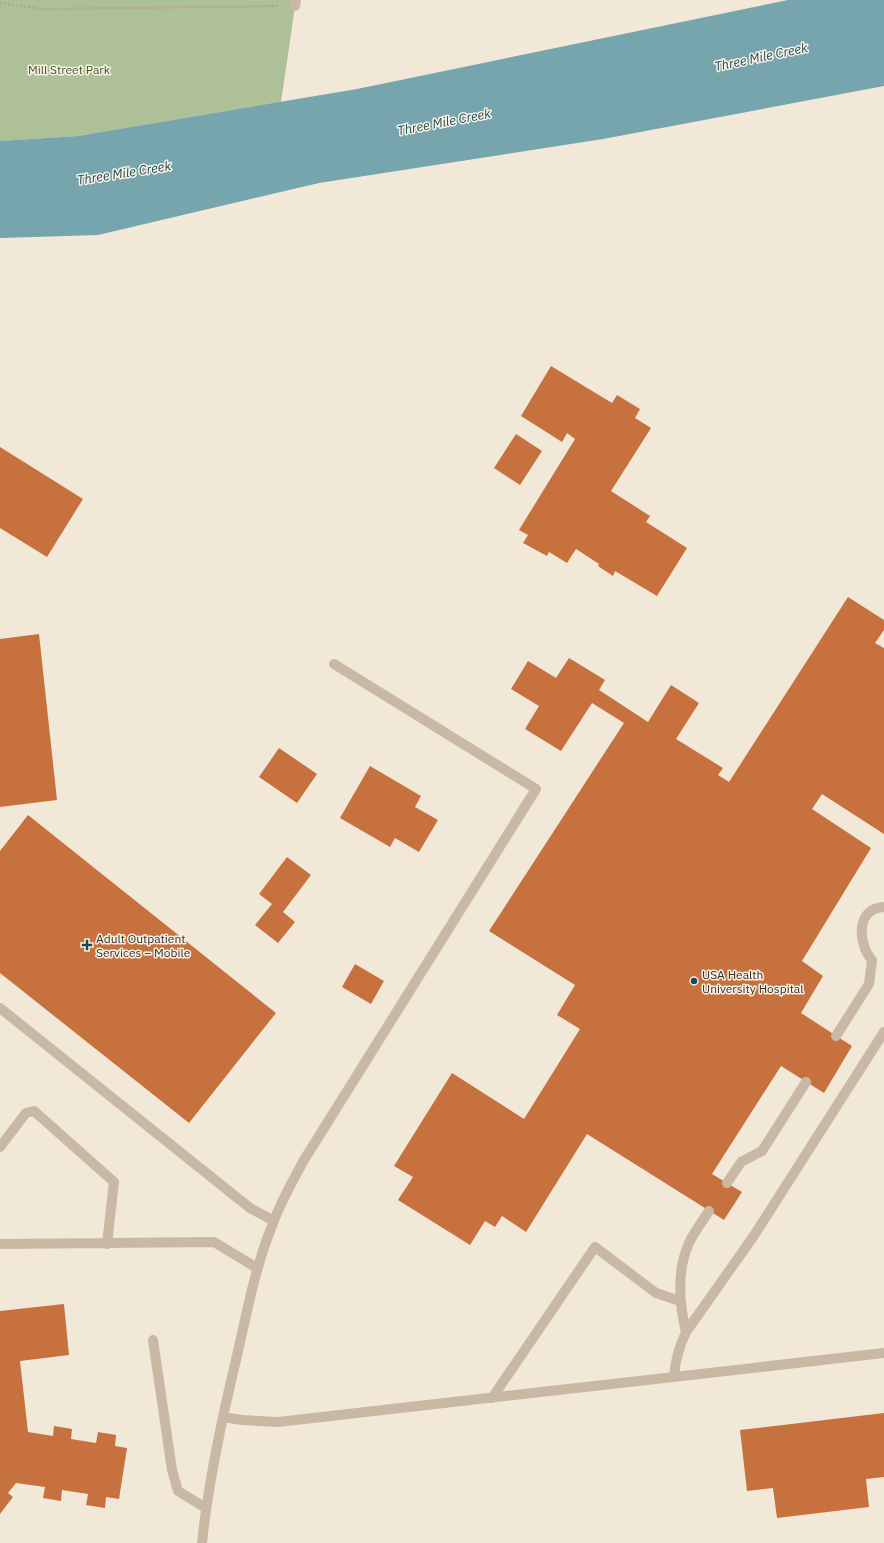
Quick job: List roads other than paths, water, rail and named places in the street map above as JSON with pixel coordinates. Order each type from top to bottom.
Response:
[{"type":"lane","points":[[202,1543],[206,1508],[223,1417],[257,1268],[274,1220],[304,1160],[536,789],[334,664]]},
{"type":"lane","points":[[836,1036],[869,984],[872,960],[866,954],[861,936],[864,919],[875,909],[884,907]]},
{"type":"lane","points":[[0,1008],[250,1208],[274,1220]]},
{"type":"lane","points":[[674,1377],[675,1360],[686,1332],[753,1237],[884,1032]]},
{"type":"lane","points":[[727,1183],[740,1162],[762,1151],[806,1082]]},
{"type":"lane","points":[[0,1147],[26,1113],[34,1110],[108,1176],[114,1182],[107,1244]]},
{"type":"lane","points":[[686,1332],[681,1312],[679,1294],[681,1274],[685,1255],[692,1236],[708,1211]]},
{"type":"lane","points":[[0,1244],[214,1242],[257,1268]]},
{"type":"lane","points":[[492,1398],[595,1247],[656,1293],[680,1301]]},
{"type":"lane","points":[[153,1340],[172,1470],[178,1491],[206,1508]]},
{"type":"lane","points":[[223,1417],[242,1420],[278,1422],[884,1353]]},
{"type":"water","name":"Three Mile Creek","points":[[788,0],[884,0],[884,86],[603,139],[319,183],[98,235],[0,238],[0,141],[78,136],[357,89]]},
{"type":"place","name":"Adult Outpatient Services – Mobile","points":[[87,945]]},
{"type":"place","name":"USA Health University Hospital","points":[[694,981]]},
{"type":"park label","name":"Mill Street Park","points":[[69,69]]}]
